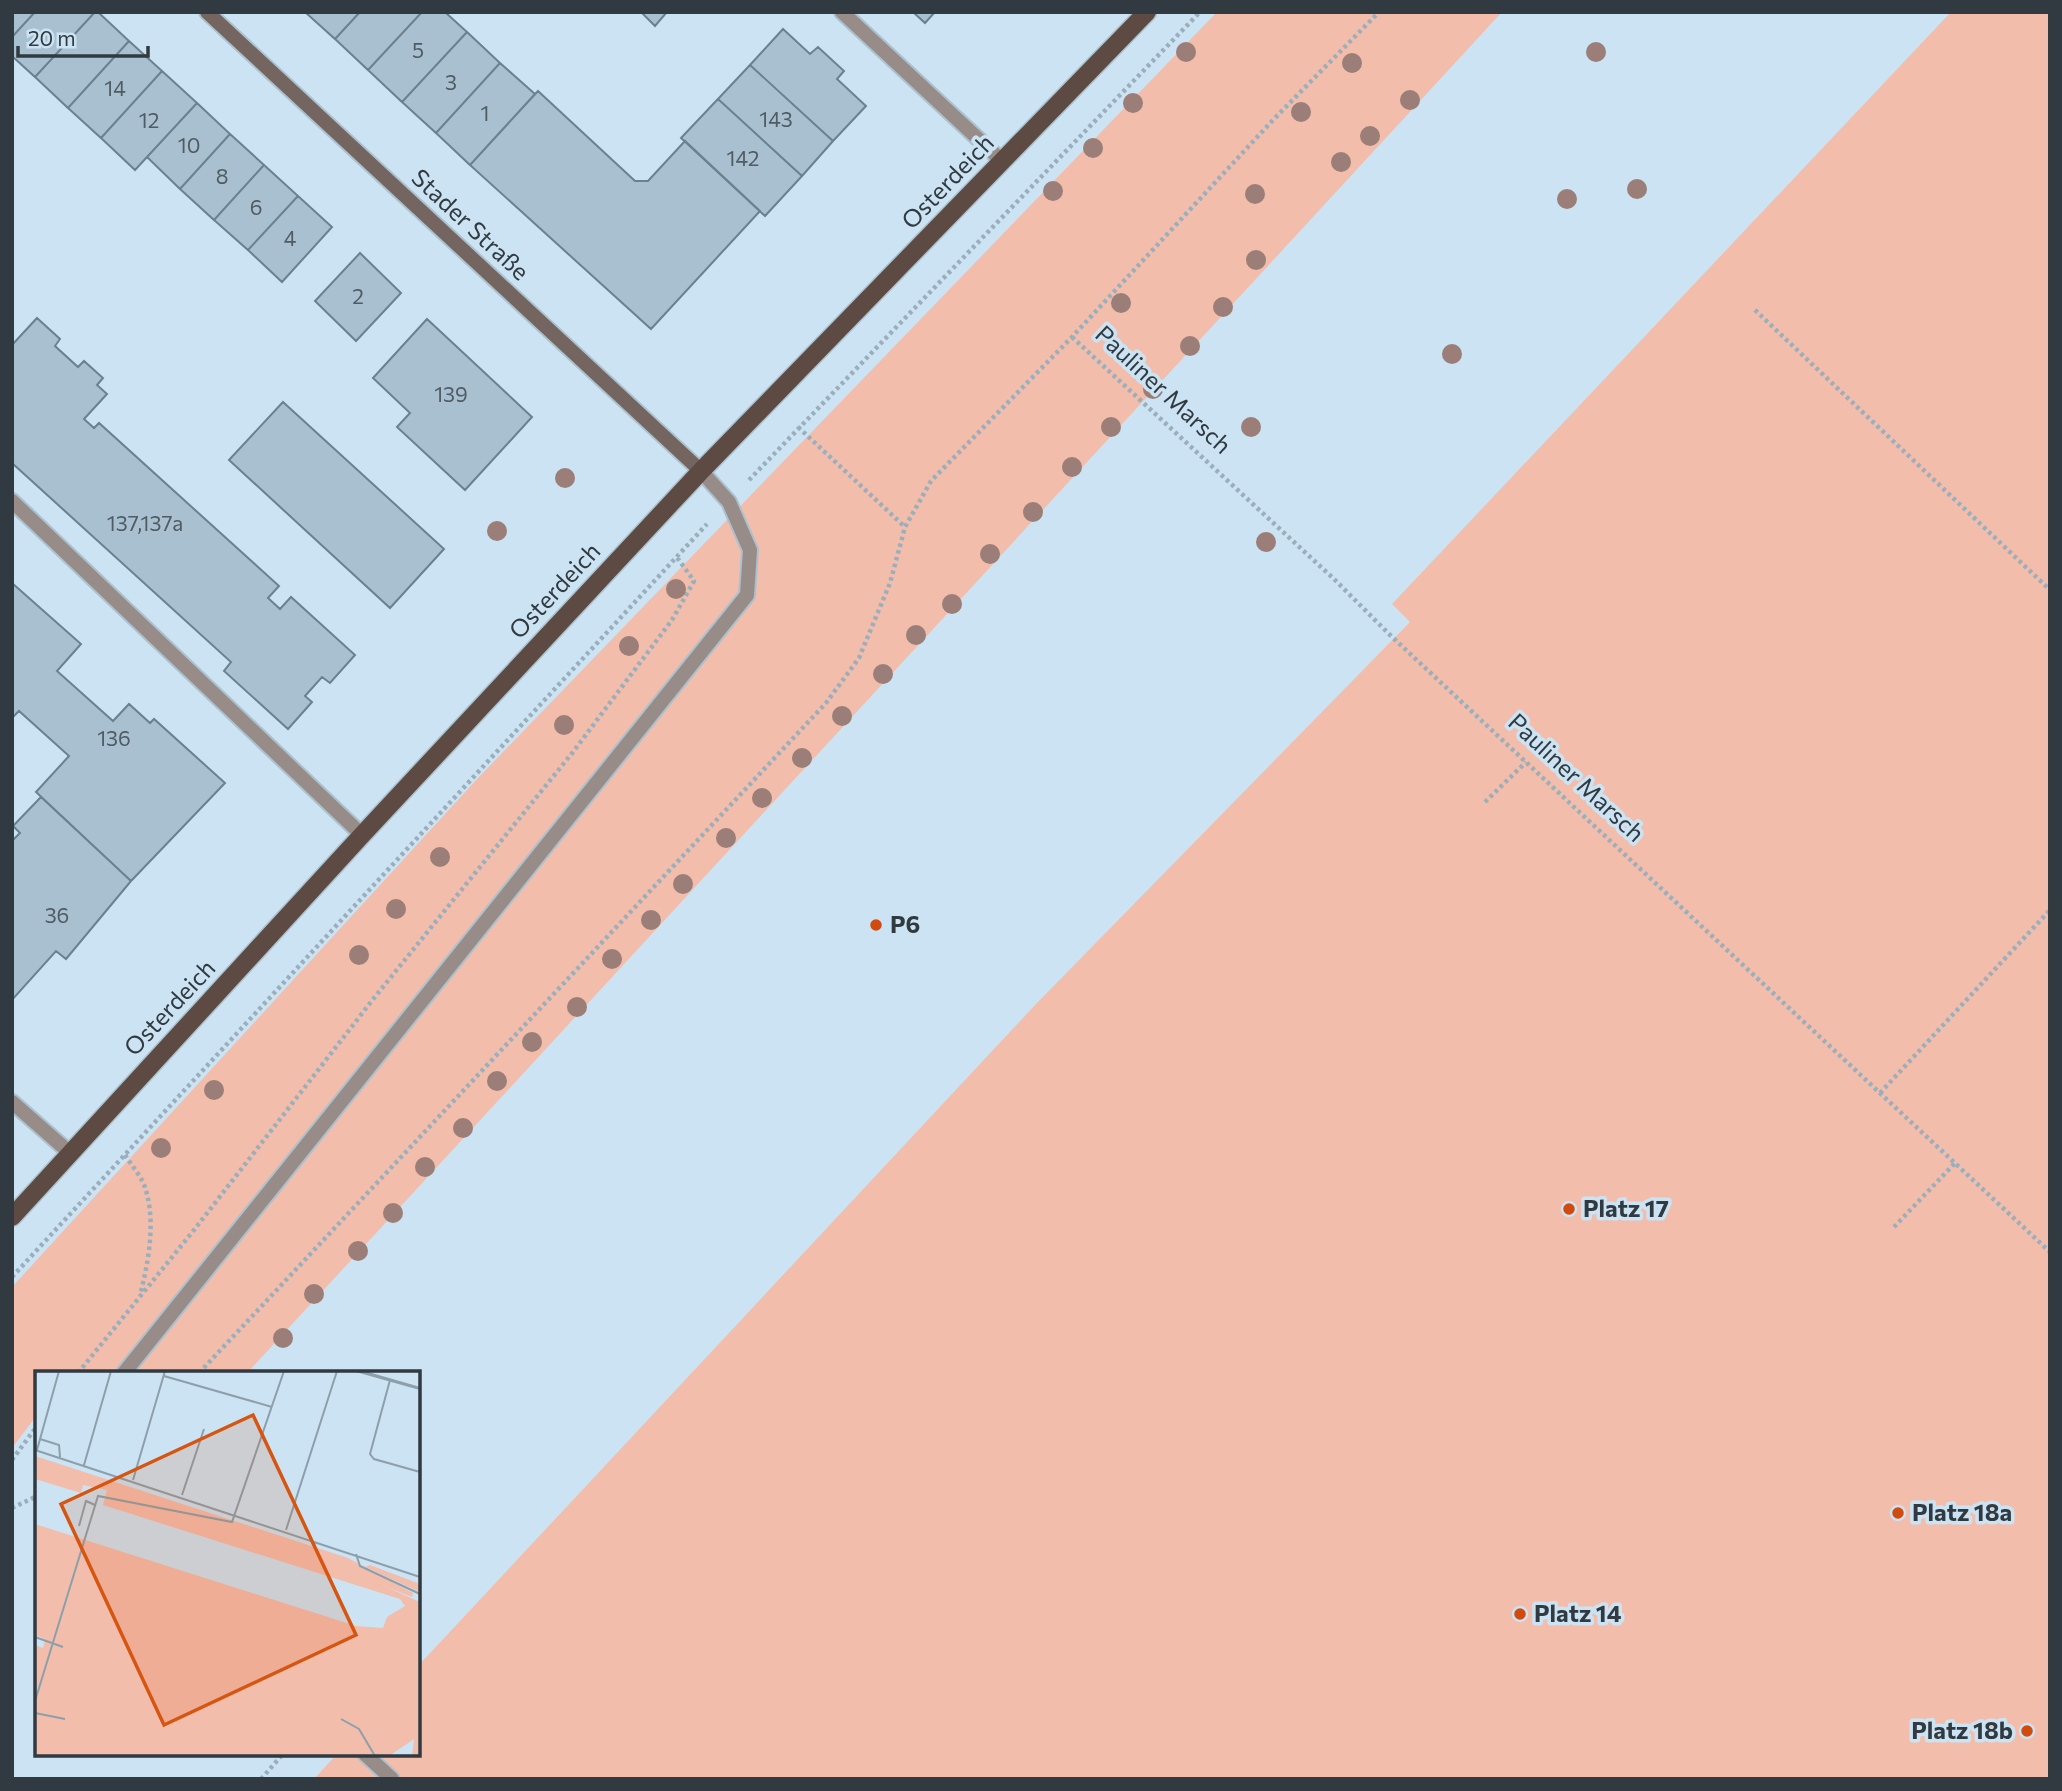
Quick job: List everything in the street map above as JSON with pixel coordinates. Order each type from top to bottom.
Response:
[{"type":"main road","name":"Osterdeich","points":[[12,1217],[701,471],[1147,12]]},
{"type":"street","name":"Stader Straße","points":[[207,12],[701,471]]},
{"type":"street","points":[[842,12],[1002,161]]},
{"type":"street","points":[[126,1371],[747,596],[750,550],[729,502],[701,471]]},
{"type":"street","points":[[12,501],[362,835]]},
{"type":"street","points":[[12,1102],[70,1153]]},
{"type":"street","points":[[367,1756],[392,1779]]},
{"type":"path","points":[[12,1278],[676,556],[1200,12]]},
{"type":"path","points":[[201,1371],[826,703],[859,658],[890,583],[905,527],[931,481],[1072,337],[1273,120],[1379,12]]},
{"type":"path","points":[[1755,310],[2050,590]]},
{"type":"path","name":"Pauliner Marsch","points":[[1072,337],[1334,579],[2050,1252]]},
{"type":"path","points":[[798,427],[905,527]]},
{"type":"path","points":[[80,1371],[374,998],[573,752],[671,620],[694,582],[676,556]]},
{"type":"path","points":[[1485,802],[1526,762]]},
{"type":"path","points":[[1880,1093],[2050,910]]},
{"type":"path","points":[[125,1155],[143,1183],[150,1219],[146,1272],[140,1297],[138,1355]]},
{"type":"path","points":[[1894,1227],[1955,1163]]},
{"type":"path","points":[[12,1460],[35,1429]]},
{"type":"path","points":[[12,1508],[35,1497]]},
{"type":"path","points":[[261,1779],[282,1756]]},
{"type":"shaded area","points":[[1217,12],[1502,12],[249,1371],[35,1371],[35,1418],[12,1448],[12,1287],[478,778]]},
{"type":"shaded area","points":[[1951,12],[2050,12],[2050,1779],[314,1779],[335,1756],[420,1756],[420,1664],[1037,1003],[1410,622],[1392,604]]},
{"type":"building","points":[[12,12],[35,12],[12,37]]},
{"type":"building","points":[[35,12],[95,12],[35,77],[12,56],[12,37]]},
{"type":"building","points":[[95,12],[129,41],[68,108],[35,77]]},
{"type":"building","points":[[305,12],[360,12],[335,39]]},
{"type":"building","points":[[360,12],[422,12],[368,70],[335,39]]},
{"type":"building","points":[[422,12],[445,12],[467,32],[402,102],[368,70]]},
{"type":"building","points":[[641,12],[667,12],[655,26]]},
{"type":"building","points":[[913,12],[935,12],[925,23]]},
{"type":"building","points":[[783,29],[810,54],[818,47],[844,71],[837,79],[866,106],[833,141],[750,65]]},
{"type":"building","points":[[467,32],[500,63],[436,133],[402,102]]},
{"type":"building","points":[[129,41],[162,71],[101,138],[68,108]]},
{"type":"building","points":[[500,63],[535,94],[470,165],[436,133]]},
{"type":"building","points":[[750,65],[833,141],[802,176],[718,99]]},
{"type":"building","points":[[162,71],[197,103],[135,170],[101,138]]},
{"type":"building","points":[[538,91],[635,181],[648,181],[685,141],[760,211],[651,329],[470,165]]},
{"type":"building","points":[[718,99],[802,176],[765,216],[681,138]]},
{"type":"building","points":[[197,103],[230,134],[180,189],[147,157]]},
{"type":"building","points":[[230,134],[264,165],[214,220],[180,189]]},
{"type":"building","points":[[264,165],[298,196],[248,250],[214,220]]},
{"type":"building","points":[[298,196],[332,227],[282,282],[248,250]]},
{"type":"building","points":[[360,253],[401,293],[356,341],[315,301]]},
{"type":"building","points":[[37,318],[60,339],[55,346],[78,367],[84,361],[103,378],[97,385],[107,394],[84,419],[94,428],[99,423],[279,586],[268,598],[280,609],[291,597],[355,655],[330,683],[322,677],[305,696],[312,702],[288,729],[224,671],[231,662],[12,463],[12,345]]},
{"type":"building","points":[[427,319],[532,417],[465,490],[397,427],[410,413],[373,378]]},
{"type":"building","points":[[283,402],[444,549],[390,608],[229,460]]},
{"type":"building","points":[[12,583],[81,644],[57,671],[113,721],[129,704],[150,723],[154,719],[225,783],[131,881],[36,792],[69,756],[19,711],[12,718]]},
{"type":"building","points":[[41,797],[131,881],[66,959],[56,951],[12,1000],[12,841],[20,833],[13,826]]},
{"type":"place","name":"P6","points":[[876,925]]},
{"type":"place","name":"Platz 17","points":[[1569,1209]]},
{"type":"place","name":"Platz 18a","points":[[1898,1513]]},
{"type":"place","name":"Platz 14","points":[[1520,1614]]},
{"type":"place","name":"Platz 18b","points":[[2027,1731]]}]
